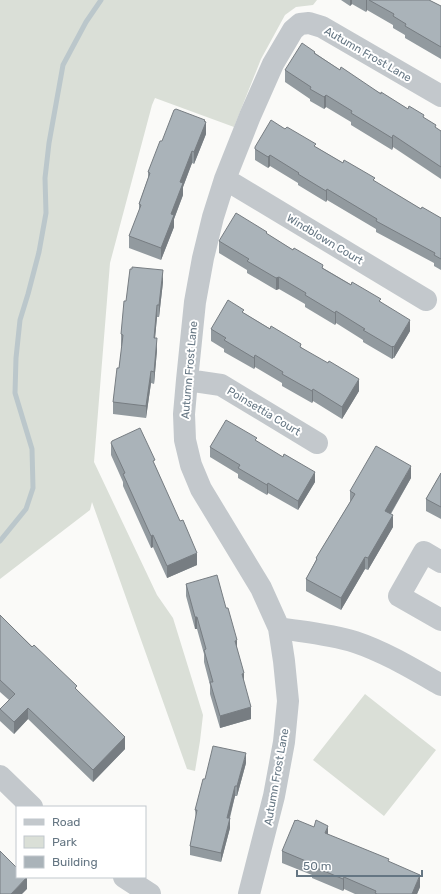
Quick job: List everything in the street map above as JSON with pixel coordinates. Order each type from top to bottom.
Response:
[{"type":"street","name":"Autumn Frost Lane","points":[[249,894],[274,796],[284,742],[288,701],[279,628],[261,588],[201,489],[191,465],[185,440],[184,414],[187,380],[195,302],[203,258],[213,217],[225,179],[250,116],[273,64],[293,30],[300,24],[309,23],[322,27],[441,96]]},
{"type":"street","name":"Windblown Court","points":[[225,179],[426,300]]},
{"type":"street","name":"Poinsettia Court","points":[[187,380],[221,385],[317,443]]},
{"type":"street","points":[[441,562],[424,552],[399,596],[441,620]]},
{"type":"street","points":[[279,628],[330,636],[355,642],[384,653],[441,685]]},
{"type":"street","points":[[0,776],[31,806]]},
{"type":"street","points":[[126,878],[150,894]]},
{"type":"green space","points":[[0,0],[317,0],[313,5],[296,7],[285,15],[261,59],[234,127],[155,98],[110,263],[94,462],[157,595],[173,618],[203,715],[195,771],[187,769],[92,502],[90,510],[0,579]]},
{"type":"green space","points":[[365,694],[436,750],[384,816],[313,760]]},
{"type":"building","points":[[369,0],[429,0],[441,6],[441,47],[405,26],[406,24],[393,16],[394,14]]},
{"type":"building","points":[[302,43],[315,52],[314,53],[340,70],[341,67],[381,94],[381,92],[408,109],[409,106],[424,115],[423,117],[436,125],[435,127],[441,131],[441,167],[393,135],[392,138],[351,113],[352,111],[326,95],[324,97],[310,89],[311,87],[285,70]]},
{"type":"building","points":[[176,109],[205,120],[204,121],[206,122],[194,152],[192,151],[180,182],[183,183],[171,214],[174,215],[161,248],[129,236],[141,205],[139,204],[150,173],[148,172],[160,141],[162,141],[174,110]]},
{"type":"building","points":[[271,120],[285,129],[287,127],[316,144],[314,146],[343,163],[344,160],[375,178],[373,180],[421,209],[422,207],[441,218],[441,259],[434,255],[435,253],[376,221],[377,219],[327,189],[326,191],[270,155],[268,157],[255,149]]},
{"type":"building","points":[[236,213],[293,250],[294,248],[323,265],[322,268],[351,285],[352,282],[381,299],[379,301],[410,320],[394,347],[363,330],[365,329],[336,311],[335,313],[305,295],[306,293],[279,277],[276,278],[247,261],[249,259],[219,241]]},
{"type":"building","points":[[132,267],[163,270],[159,305],[157,305],[154,338],[157,338],[154,372],[151,371],[146,406],[113,402],[123,335],[121,334],[124,301],[126,301],[130,269],[132,269]]},
{"type":"building","points":[[228,300],[244,310],[242,312],[270,329],[271,326],[301,344],[300,347],[328,363],[329,361],[359,379],[342,407],[313,389],[312,391],[282,374],[283,372],[255,355],[254,358],[224,340],[226,338],[211,329]]},
{"type":"building","points":[[226,420],[257,438],[255,440],[283,457],[284,454],[315,472],[298,501],[268,483],[267,485],[238,468],[240,465],[210,447]]},
{"type":"building","points":[[140,428],[180,521],[183,520],[197,553],[167,566],[153,535],[151,536],[123,474],[125,473],[111,443],[112,441]]},
{"type":"building","points":[[376,446],[411,466],[385,511],[393,515],[368,558],[365,557],[341,598],[306,579],[317,559],[316,558],[355,494],[350,491]]},
{"type":"building","points":[[441,473],[441,507],[426,499]]},
{"type":"building","points":[[217,575],[237,640],[235,641],[244,673],[242,674],[251,707],[220,716],[210,682],[213,682],[204,650],[206,649],[186,584]]},
{"type":"building","points":[[0,615],[32,647],[34,645],[77,686],[75,688],[125,737],[93,770],[28,708],[14,722],[0,709],[15,694],[0,680]]},
{"type":"building","points":[[213,746],[246,753],[237,786],[235,786],[227,818],[230,818],[221,853],[190,846],[197,810],[195,810],[203,779],[205,779]]},
{"type":"building","points":[[295,820],[314,827],[316,820],[328,826],[325,833],[389,859],[388,861],[420,875],[412,894],[377,894],[375,893],[376,891],[344,877],[343,879],[312,866],[313,864],[282,851]]},
{"type":"building","points":[[0,851],[16,867],[16,878],[26,878],[11,894],[0,894]]},
{"type":"waterway","points":[[0,541],[26,509],[33,488],[32,449],[15,393],[16,358],[20,320],[39,252],[46,213],[45,178],[49,143],[63,65],[86,22],[101,0]]}]
